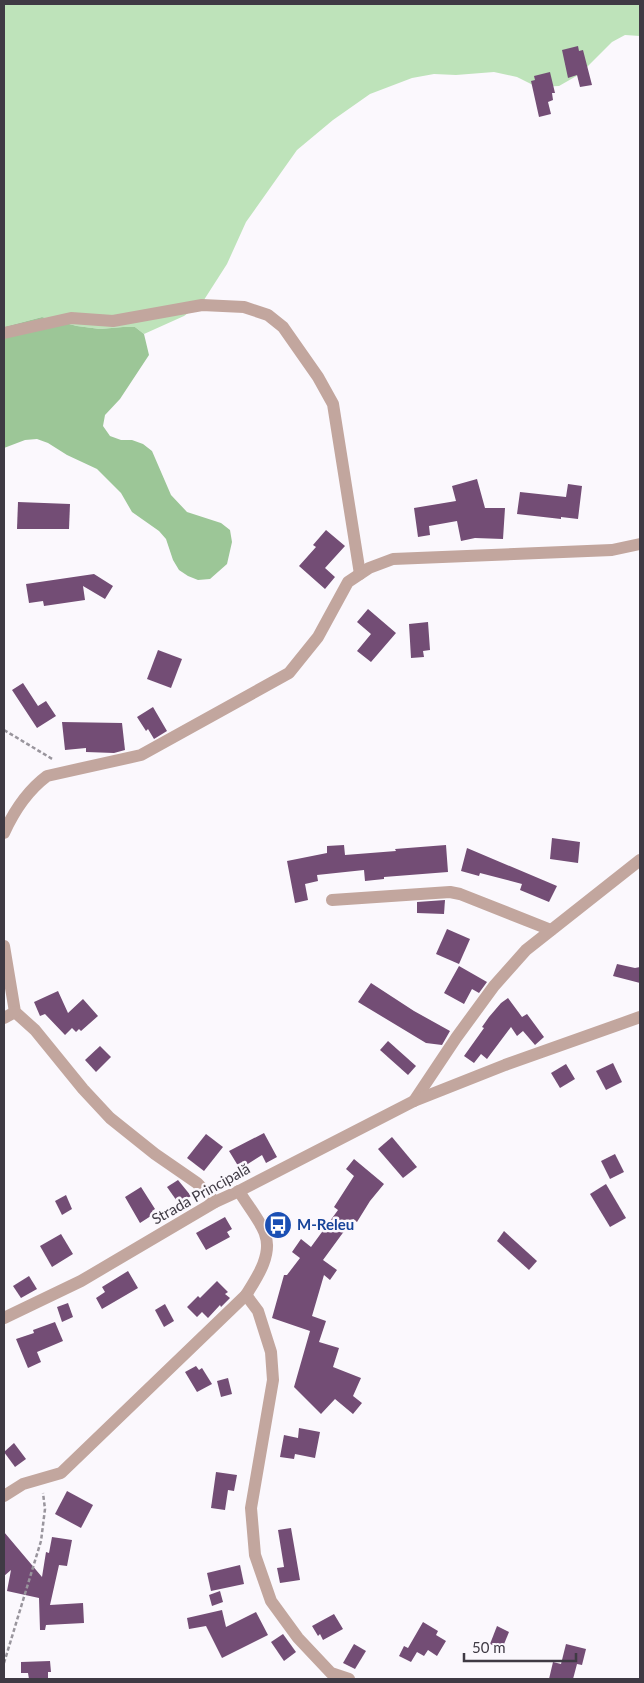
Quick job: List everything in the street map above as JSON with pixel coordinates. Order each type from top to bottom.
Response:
[{"type":"street","points":[[4,333],[71,318],[113,321],[202,305],[244,307],[268,315],[283,327],[318,377],[333,404],[360,574]]},
{"type":"street","points":[[4,833],[12,815],[34,786],[47,776],[142,755],[289,673],[318,637],[348,582],[369,568],[393,559],[612,550],[640,544]]},
{"type":"street","name":"Strada Principală","points":[[414,1101],[494,986],[526,950],[640,860]]},
{"type":"street","points":[[332,900],[450,892],[460,894],[551,930]]},
{"type":"street","points":[[4,946],[16,1012],[35,1030],[83,1089],[110,1118],[155,1154],[197,1183],[215,1202]]},
{"type":"street","points":[[4,1018],[16,1012]]},
{"type":"street","name":"Strada Principală","points":[[4,1318],[82,1282],[215,1202],[414,1101],[505,1065],[640,1017]]},
{"type":"street","points":[[4,1496],[23,1484],[61,1473],[246,1295],[258,1276],[266,1255],[266,1234],[239,1191]]},
{"type":"street","points":[[246,1295],[258,1311],[261,1320],[271,1352],[273,1380],[251,1508],[255,1555],[271,1601],[298,1638],[331,1673],[349,1679]]},
{"type":"path","points":[[4,730],[72,771]]},
{"type":"path","points":[[4,1663],[41,1541],[45,1509],[41,1479]]},
{"type":"green space","points":[[4,4],[640,4],[640,36],[625,35],[612,42],[580,74],[559,86],[537,87],[517,77],[494,72],[456,75],[434,74],[412,78],[370,94],[333,120],[297,150],[246,222],[227,264],[202,303],[184,316],[144,334],[135,327],[100,329],[77,326],[42,317],[4,327]]},
{"type":"green space","points":[[42,317],[77,326],[100,329],[135,327],[144,334],[149,355],[120,399],[105,415],[103,426],[110,436],[121,440],[132,440],[143,444],[152,451],[171,495],[187,512],[221,523],[230,530],[232,542],[227,564],[210,579],[198,580],[179,570],[173,560],[166,539],[159,531],[132,512],[121,493],[97,469],[37,439],[25,440],[4,448],[4,327]]},
{"type":"building","points":[[578,46],[579,51],[583,50],[592,85],[580,87],[577,75],[568,78],[562,50]]},
{"type":"building","points":[[550,72],[555,93],[552,93],[553,100],[548,102],[551,114],[539,117],[531,81],[535,80],[534,76]]},
{"type":"building","points":[[477,479],[485,508],[505,508],[503,539],[475,538],[461,541],[457,521],[429,526],[430,535],[418,537],[414,508],[456,501],[452,486]]},
{"type":"building","points":[[568,484],[582,486],[578,519],[517,514],[520,492],[566,497]]},
{"type":"building","points":[[18,502],[70,504],[69,529],[17,529]]},
{"type":"building","points":[[326,530],[345,546],[325,568],[335,577],[325,589],[299,566],[316,547],[313,545]]},
{"type":"building","points":[[94,574],[113,586],[105,599],[83,586],[85,600],[44,606],[43,601],[29,603],[26,584]]},
{"type":"building","points":[[368,609],[396,633],[371,662],[357,651],[371,634],[357,622]]},
{"type":"building","points":[[428,622],[430,650],[423,651],[424,657],[411,658],[409,624]]},
{"type":"building","points":[[158,650],[182,659],[171,688],[147,679]]},
{"type":"building","points":[[23,683],[38,706],[46,701],[56,716],[37,728],[12,690]]},
{"type":"building","points":[[153,707],[167,731],[154,739],[137,717]]},
{"type":"building","points":[[62,722],[122,723],[125,750],[114,753],[86,752],[86,748],[65,750]]},
{"type":"building","points":[[552,838],[580,842],[578,863],[550,859]]},
{"type":"building","points":[[344,845],[345,855],[446,845],[448,872],[384,877],[384,879],[365,881],[364,870],[317,875],[318,881],[305,884],[308,900],[295,903],[287,861],[327,853],[327,846]]},
{"type":"building","points":[[467,848],[557,886],[549,902],[520,890],[522,884],[480,873],[479,876],[461,871]]},
{"type":"building","points":[[445,900],[444,914],[417,913],[417,902]]},
{"type":"building","points":[[447,929],[470,939],[459,964],[436,954]]},
{"type":"building","points":[[617,964],[635,968],[640,967],[640,983],[613,976]]},
{"type":"building","points":[[459,966],[487,982],[479,993],[472,989],[464,1004],[444,993]]},
{"type":"building","points":[[371,983],[414,1011],[450,1031],[442,1045],[426,1043],[358,1002]]},
{"type":"building","points":[[58,991],[68,1013],[83,999],[98,1016],[81,1031],[79,1029],[76,1032],[72,1028],[65,1035],[45,1014],[40,1016],[34,1002]]},
{"type":"building","points":[[508,998],[522,1017],[527,1014],[544,1037],[535,1045],[523,1031],[517,1036],[511,1027],[487,1059],[481,1054],[474,1063],[464,1056],[484,1028],[482,1027],[489,1017]]},
{"type":"building","points":[[388,1041],[416,1066],[408,1075],[380,1050]]},
{"type":"building","points":[[100,1046],[111,1057],[96,1072],[85,1060]]},
{"type":"building","points":[[613,1063],[622,1082],[606,1090],[596,1071]]},
{"type":"building","points":[[566,1064],[575,1079],[560,1088],[551,1073]]},
{"type":"building","points":[[264,1133],[277,1157],[266,1163],[262,1155],[240,1169],[229,1151]]},
{"type":"building","points":[[206,1134],[223,1147],[204,1171],[187,1158]]},
{"type":"building","points":[[392,1137],[417,1167],[403,1178],[378,1149]]},
{"type":"building","points":[[615,1154],[624,1172],[610,1179],[601,1161]]},
{"type":"building","points":[[354,1159],[384,1184],[370,1201],[357,1222],[353,1219],[323,1260],[337,1270],[330,1280],[324,1275],[312,1316],[326,1321],[319,1342],[339,1348],[333,1367],[361,1378],[353,1396],[362,1403],[353,1414],[335,1399],[321,1414],[294,1387],[310,1331],[272,1318],[284,1275],[287,1275],[300,1258],[292,1252],[301,1239],[311,1247],[338,1210],[334,1207],[354,1176],[346,1169]]},
{"type":"building","points":[[178,1180],[191,1196],[179,1204],[167,1187]]},
{"type":"building","points":[[606,1184],[626,1218],[610,1227],[590,1194]]},
{"type":"building","points":[[141,1187],[155,1209],[152,1211],[154,1214],[140,1223],[125,1197]]},
{"type":"building","points":[[66,1195],[72,1209],[62,1215],[55,1201]]},
{"type":"building","points":[[225,1217],[232,1229],[227,1232],[230,1237],[206,1250],[196,1233]]},
{"type":"building","points":[[504,1231],[537,1261],[529,1270],[497,1241]]},
{"type":"building","points":[[61,1234],[73,1254],[52,1267],[40,1246]]},
{"type":"building","points":[[128,1271],[138,1288],[102,1309],[96,1298],[105,1292],[102,1287]]},
{"type":"building","points":[[29,1276],[37,1289],[21,1298],[13,1286]]},
{"type":"building","points":[[217,1281],[228,1292],[225,1294],[230,1298],[221,1307],[220,1305],[208,1318],[202,1312],[197,1317],[187,1307],[198,1296],[200,1298]]},
{"type":"building","points":[[68,1303],[73,1317],[62,1322],[57,1307]]},
{"type":"building","points":[[165,1304],[174,1321],[164,1327],[155,1310]]},
{"type":"building","points":[[55,1322],[63,1341],[37,1352],[41,1362],[28,1368],[16,1339],[34,1333],[33,1330]]},
{"type":"building","points":[[196,1366],[199,1370],[202,1368],[212,1384],[197,1392],[185,1372]]},
{"type":"building","points":[[228,1378],[232,1394],[221,1397],[217,1381]]},
{"type":"building","points":[[299,1428],[320,1432],[315,1458],[295,1454],[294,1459],[280,1457],[284,1435],[298,1438]]},
{"type":"building","points":[[14,1443],[26,1459],[15,1467],[4,1452]]},
{"type":"building","points":[[216,1472],[237,1475],[234,1491],[228,1490],[225,1510],[211,1508]]},
{"type":"building","points":[[67,1491],[93,1505],[81,1528],[55,1514]]},
{"type":"building","points":[[291,1528],[300,1580],[280,1583],[277,1568],[284,1567],[278,1530]]},
{"type":"building","points":[[4,1532],[42,1577],[46,1552],[49,1553],[52,1537],[72,1540],[67,1566],[59,1565],[50,1605],[83,1603],[84,1623],[46,1625],[45,1630],[40,1630],[39,1598],[7,1591],[11,1570],[4,1576]]},
{"type":"building","points":[[240,1565],[244,1584],[211,1591],[207,1573]]},
{"type":"building","points":[[220,1591],[223,1602],[212,1606],[209,1595]]},
{"type":"building","points":[[222,1610],[226,1627],[256,1612],[268,1635],[222,1658],[206,1626],[189,1629],[187,1618]]},
{"type":"building","points":[[334,1614],[343,1629],[323,1640],[312,1626]]},
{"type":"building","points":[[423,1622],[438,1631],[436,1635],[446,1641],[437,1656],[428,1650],[424,1656],[417,1652],[411,1662],[399,1656],[404,1646],[408,1648]]},
{"type":"building","points":[[497,1626],[509,1632],[502,1649],[490,1644]]},
{"type":"building","points":[[283,1634],[296,1652],[284,1661],[271,1642]]},
{"type":"building","points":[[354,1644],[366,1651],[355,1669],[343,1663]]},
{"type":"building","points":[[566,1644],[586,1649],[582,1665],[577,1664],[573,1679],[549,1679],[553,1662],[561,1664]]},
{"type":"building","points":[[50,1661],[51,1672],[48,1672],[48,1679],[29,1679],[28,1673],[21,1673],[21,1662]]},
{"type":"place","name":"M-Releu","points":[[278,1225]]}]
